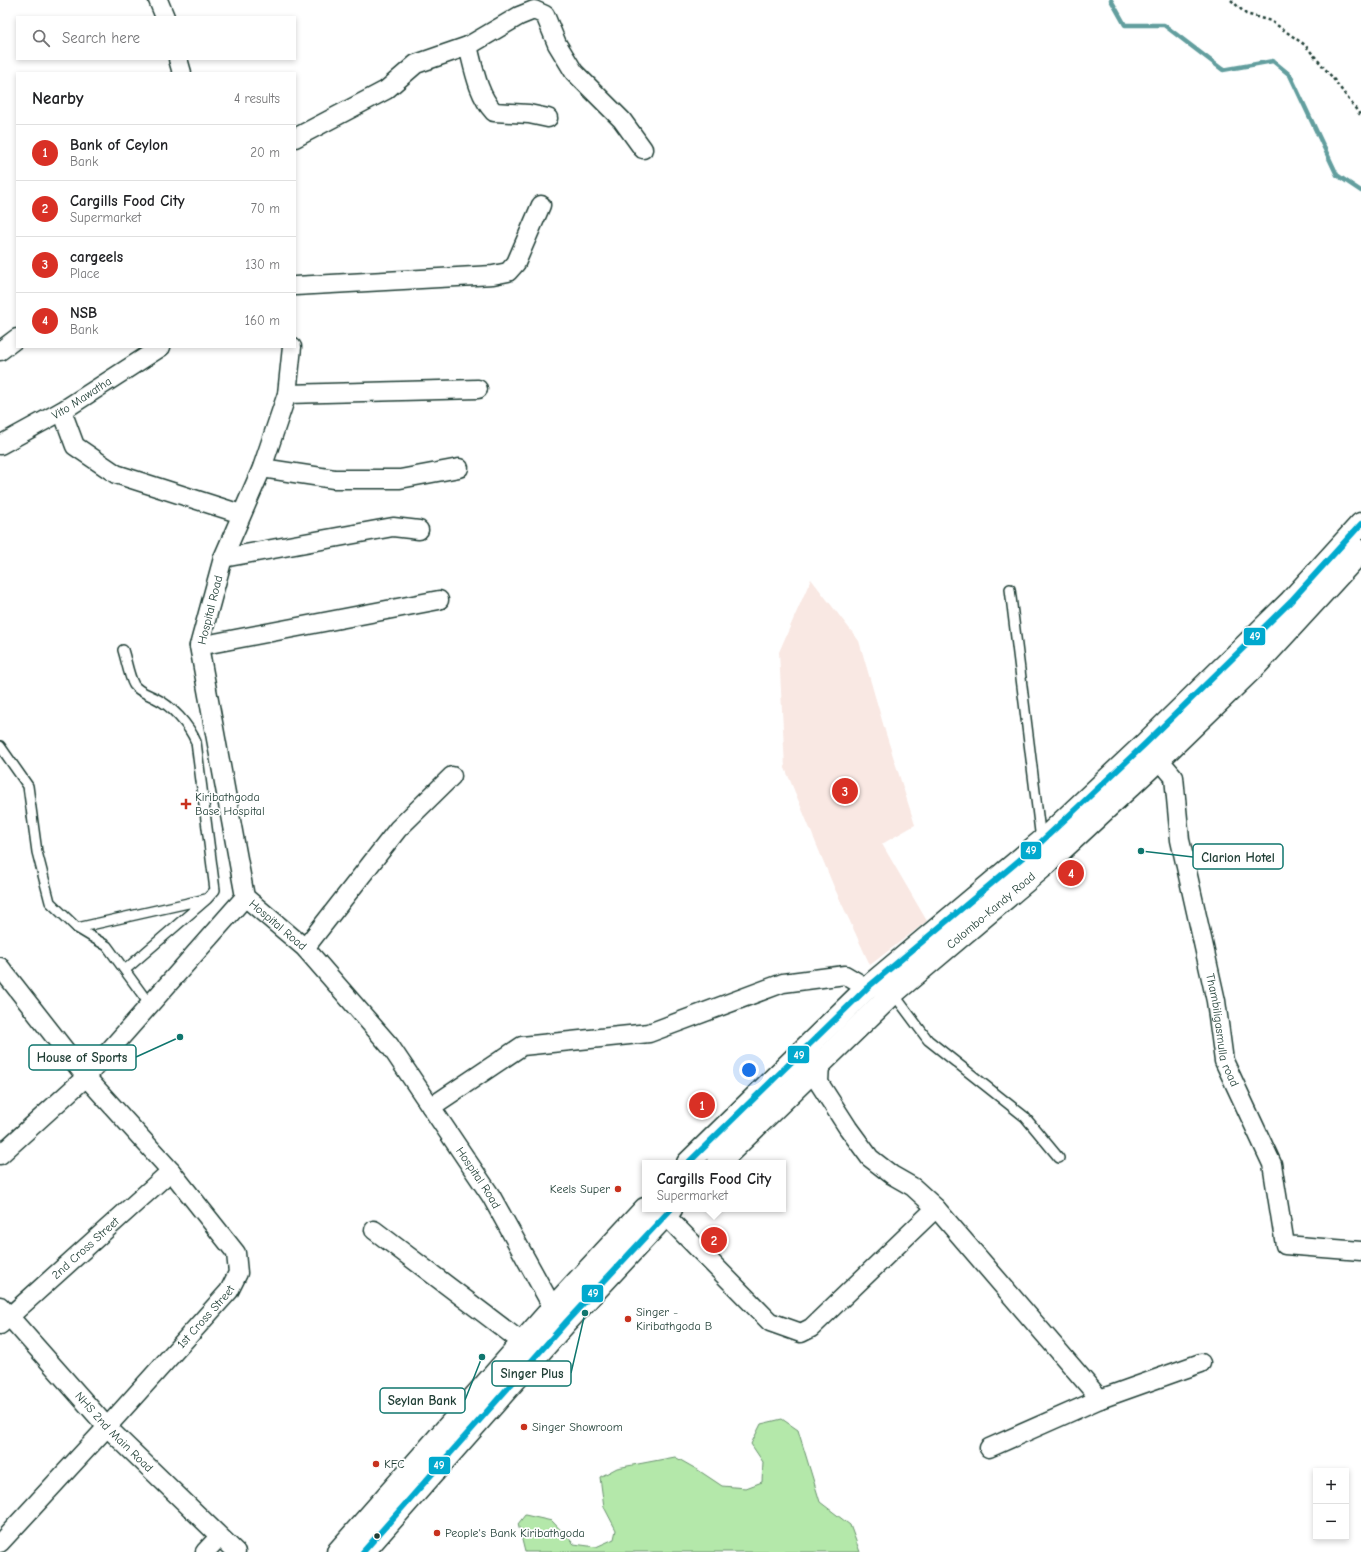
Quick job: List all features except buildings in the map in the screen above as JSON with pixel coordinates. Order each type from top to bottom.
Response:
[{"type":"highway","name":"Colombo-Kandy Road","points":[[721,1160],[820,1062],[893,993],[1046,864],[1361,524]]},
{"type":"highway","name":"Colombo-Kandy Road","points":[[691,1160],[866,988],[1257,664],[1361,551]]},
{"type":"highway","points":[[363,1552],[560,1315],[659,1212]]},
{"type":"highway","points":[[338,1552],[523,1344],[560,1315]]},
{"type":"street","points":[[158,0],[165,16]]},
{"type":"street","points":[[296,137],[386,90],[416,64],[468,46],[519,16],[534,10],[545,15],[558,44],[574,72],[622,120],[643,149]]},
{"type":"street","points":[[468,46],[478,85],[487,104],[494,112],[529,114],[548,118]]},
{"type":"street","points":[[178,60],[182,72]]},
{"type":"street","points":[[296,286],[493,275],[508,272],[516,263],[541,205]]},
{"type":"street","points":[[0,350],[16,339]]},
{"type":"street","name":"Vito Mawatha","points":[[0,445],[62,411],[159,348]]},
{"type":"street","name":"Hospital Road","points":[[292,348],[287,394],[262,468],[223,558],[199,646],[244,897],[305,948],[390,1046],[491,1196],[560,1315]]},
{"type":"street","points":[[287,394],[478,389]]},
{"type":"street","points":[[62,411],[75,446],[116,474],[241,514]]},
{"type":"street","points":[[262,468],[334,479],[400,479],[459,468]]},
{"type":"street","points":[[223,558],[393,527],[419,530]]},
{"type":"street","points":[[199,646],[439,600]]},
{"type":"street","name":"Thambiligasmulla road","points":[[1152,751],[1174,777],[1176,785],[1180,840],[1216,1001],[1224,1061],[1272,1164],[1285,1245],[1361,1251]]},
{"type":"street","points":[[305,948],[398,829],[452,776]]},
{"type":"street","points":[[0,1155],[86,1077],[244,897]]},
{"type":"street","name":"1st Cross Street","points":[[0,967],[6,988],[171,1171],[236,1253],[238,1273],[229,1291],[0,1543]]},
{"type":"street","points":[[431,1107],[522,1046],[649,1033],[784,983],[845,975],[866,988]]},
{"type":"street","points":[[808,1044],[820,1062],[819,1083],[848,1128],[870,1158],[892,1175],[913,1187],[936,1208],[1100,1399]]},
{"type":"street","name":"2nd Cross Street","points":[[3,1316],[171,1171]]},
{"type":"street","points":[[661,1212],[770,1322],[801,1333],[811,1328],[936,1208]]},
{"type":"street","points":[[374,1230],[523,1344]]},
{"type":"street","name":"NHS 2nd Main Road","points":[[3,1316],[107,1427],[236,1552]]},
{"type":"street","points":[[989,1448],[1100,1399],[1201,1363]]},
{"type":"street","points":[[205,1552],[219,1537]]},
{"type":"lane","points":[[1010,589],[1041,842]]},
{"type":"lane","points":[[124,650],[134,685],[143,693],[156,698],[173,711],[191,730],[196,742],[215,879],[215,890],[207,899],[125,970]]},
{"type":"lane","points":[[0,746],[28,786],[37,852],[50,902],[77,928],[107,946],[150,1005]]},
{"type":"lane","points":[[77,928],[207,899]]},
{"type":"lane","points":[[893,993],[928,1040],[1025,1117],[1059,1158]]},
{"type":"path","points":[[1231,0],[1246,14],[1271,21],[1305,45],[1361,116]]},
{"type":"shaded area","points":[[811,579],[859,641],[886,734],[915,825],[882,844],[927,921],[870,965],[834,887],[785,768],[779,652]]},
{"type":"green space","points":[[782,1419],[798,1430],[820,1502],[850,1525],[860,1552],[525,1552],[518,1524],[525,1515],[552,1521],[574,1544],[596,1547],[614,1539],[616,1530],[604,1507],[600,1477],[617,1468],[675,1457],[722,1486],[746,1488],[762,1482],[763,1462],[751,1444],[761,1424]]},
{"type":"waterway","points":[[1111,0],[1125,25],[1164,25],[1223,70],[1273,61],[1290,75],[1337,175],[1361,191]]},
{"type":"transit line","name":"49","points":[[691,1160],[867,988],[1041,842],[1145,744],[1291,601],[1361,524]]},
{"type":"transit line","name":"49","points":[[363,1552],[567,1321],[668,1212]]},
{"type":"place","name":"cargeels","points":[[845,791]]},
{"type":"place","name":"Kiribathgoda Base Hospital","points":[[186,804]]},
{"type":"place","name":"Clarion Hotel","points":[[1141,851]]},
{"type":"place","name":"NSB","points":[[1071,873]]},
{"type":"place","name":"House of Sports","points":[[180,1037]]},
{"type":"place","name":"Bank of Ceylon","points":[[702,1105]]},
{"type":"place","name":"Keels Super","points":[[618,1189]]},
{"type":"place","name":"Cargills Food City","points":[[714,1240]]},
{"type":"place","name":"Singer Plus","points":[[585,1313]]},
{"type":"place","name":"Singer - Kiribathgoda B","points":[[628,1319]]},
{"type":"place","name":"Seylan Bank","points":[[482,1357]]},
{"type":"place","name":"Singer Showroom","points":[[524,1427]]},
{"type":"place","name":"KFC","points":[[376,1464]]},
{"type":"place","name":"People's Bank Kiribathgoda","points":[[437,1533]]}]
